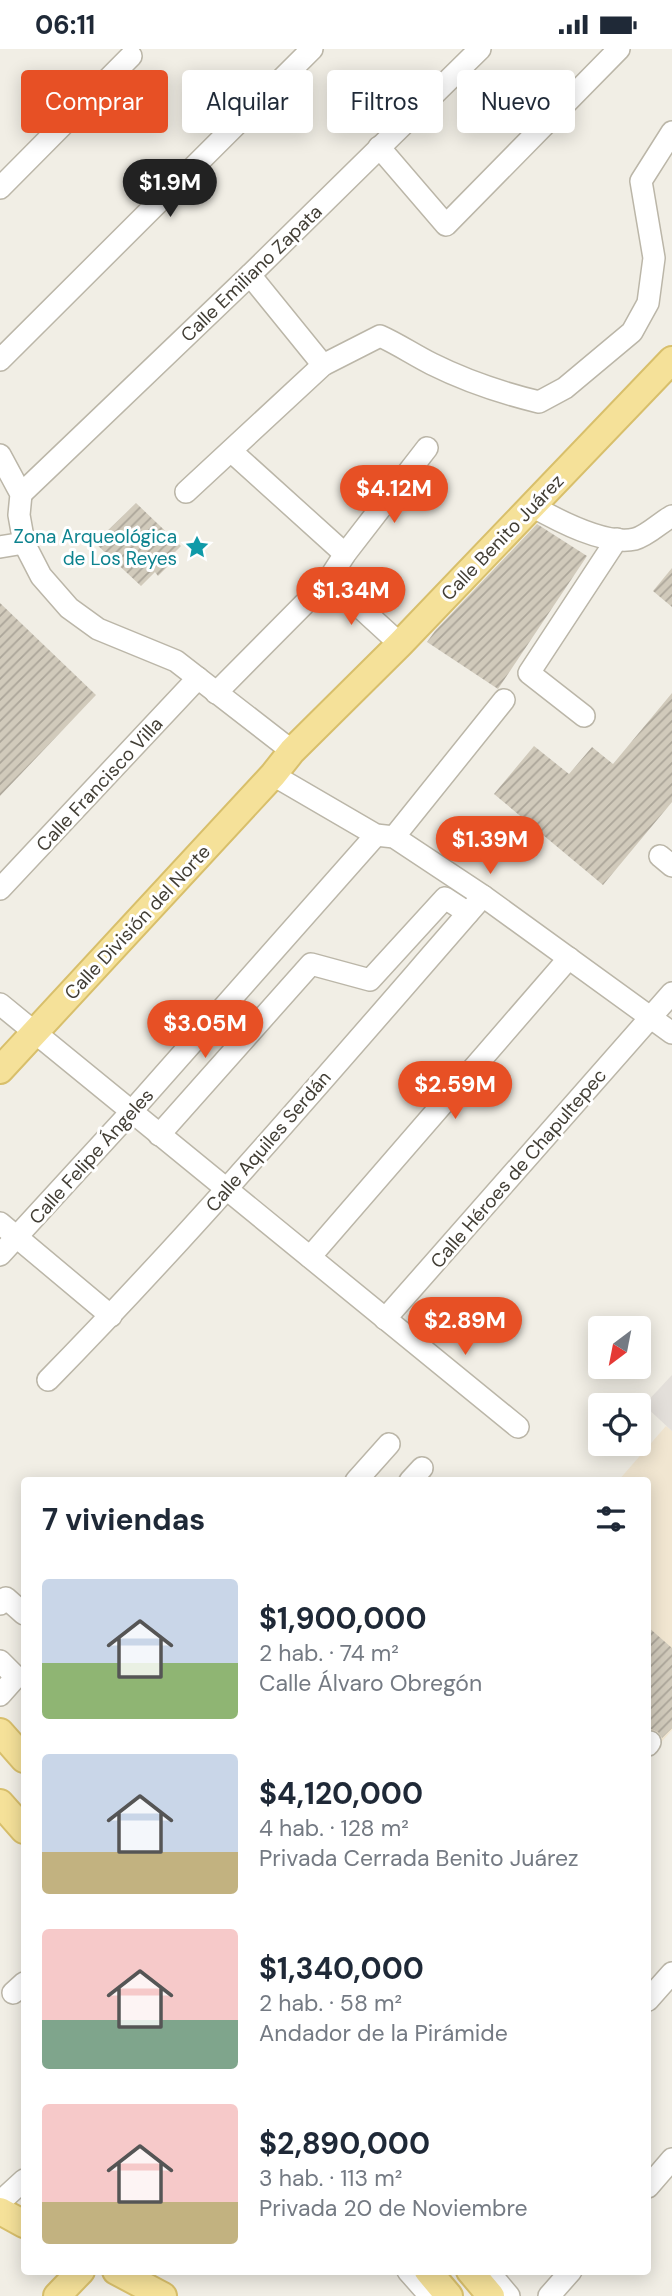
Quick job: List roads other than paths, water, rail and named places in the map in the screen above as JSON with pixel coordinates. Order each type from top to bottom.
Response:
[{"type":"main road","name":"Calle Benito Juárez","points":[[273,775],[292,751],[400,644],[672,360]]},
{"type":"main road","name":"Calle División del Norte","points":[[0,1070],[273,775]]},
{"type":"main road","points":[[0,1732],[21,1756]]},
{"type":"main road","points":[[0,1803],[21,1827]]},
{"type":"main road","points":[[0,2211],[21,2222]]},
{"type":"main road","points":[[57,2296],[77,2275]]},
{"type":"main road","points":[[124,2275],[163,2296]]},
{"type":"main road","points":[[431,2275],[449,2296]]},
{"type":"main road","points":[[473,2275],[491,2296]]},
{"type":"street","points":[[0,360],[312,49]]},
{"type":"street","name":"Calle Emiliano Zapata","points":[[21,494],[250,275],[480,49]]},
{"type":"street","points":[[379,147],[446,225],[619,49]]},
{"type":"street","points":[[0,188],[131,56]]},
{"type":"street","points":[[186,492],[323,365],[380,336],[400,344],[430,363],[496,391],[539,402],[565,388],[632,332],[648,303],[654,258],[641,181],[672,132]]},
{"type":"street","points":[[250,275],[323,365]]},
{"type":"street","points":[[216,693],[329,579],[345,554],[427,448]]},
{"type":"street","points":[[232,451],[345,554]]},
{"type":"street","points":[[0,455],[21,494],[19,515],[24,543],[41,576],[69,608],[98,629],[176,661],[292,751]]},
{"type":"street","points":[[532,506],[593,534],[617,539],[636,539],[672,516]]},
{"type":"street","points":[[584,716],[529,673],[617,539]]},
{"type":"street","points":[[0,547],[24,543]]},
{"type":"street","points":[[329,579],[400,644]]},
{"type":"street","name":"Calle Francisco Villa","points":[[0,889],[198,678]]},
{"type":"street","name":"Calle Felipe Ángeles","points":[[0,1255],[385,836],[504,700]]},
{"type":"street","points":[[273,775],[385,836],[482,896],[672,1033]]},
{"type":"street","name":"Calle Aquiles Serdán","points":[[48,1380],[111,1316],[226,1189],[482,896]]},
{"type":"street","points":[[159,1135],[311,964],[370,980],[445,898],[468,913]]},
{"type":"street","points":[[310,1257],[569,958]]},
{"type":"street","name":"Calle Héroes de Chapultepec","points":[[385,1319],[672,993]]},
{"type":"street","points":[[0,1004],[518,1427]]},
{"type":"street","points":[[0,1223],[111,1316]]},
{"type":"street","points":[[360,1477],[389,1444]]},
{"type":"street","points":[[0,1604],[6,1598],[21,1611]]},
{"type":"street","points":[[0,1661],[16,1677],[0,1695]]},
{"type":"street","points":[[651,1997],[672,1973]]},
{"type":"street","points":[[651,2184],[672,2159]]},
{"type":"street","points":[[0,2202],[21,2184]]},
{"type":"street","points":[[412,2275],[430,2296]]},
{"type":"street","points":[[491,2275],[509,2296]]},
{"type":"street","points":[[549,2296],[567,2275]]},
{"type":"place","name":"Zona Arqueológica de Los Reyes","points":[[197,547]]}]
